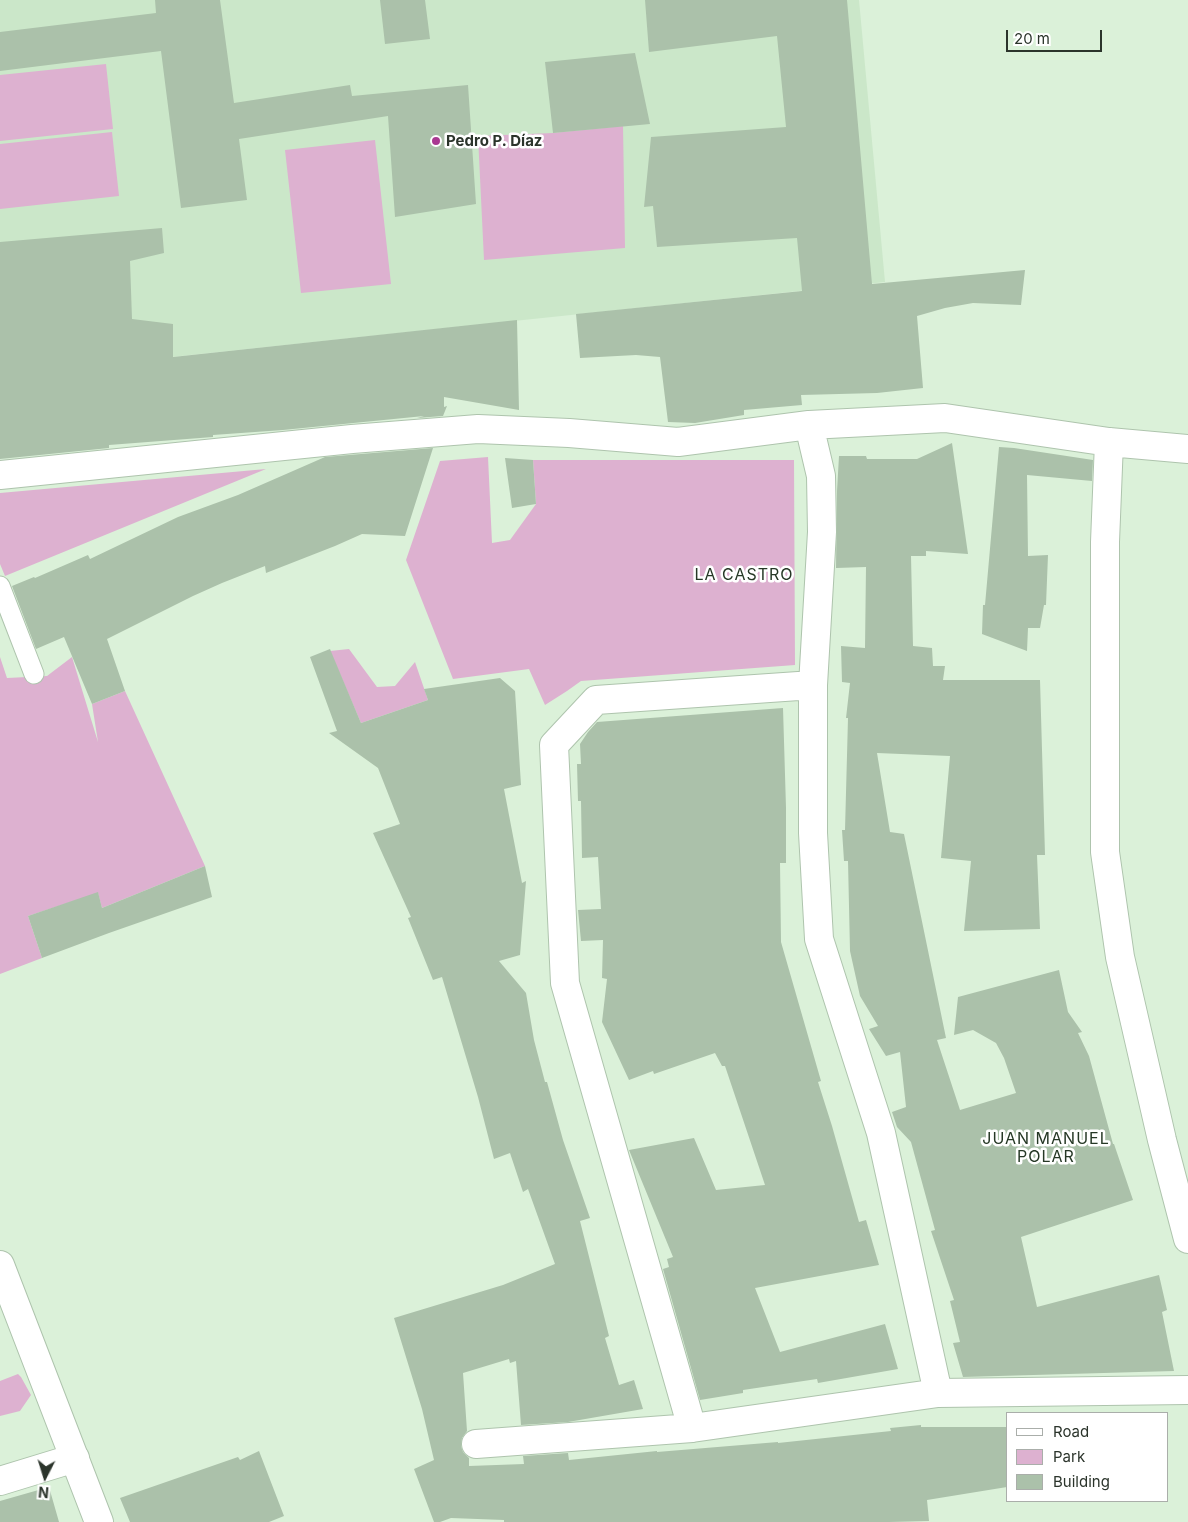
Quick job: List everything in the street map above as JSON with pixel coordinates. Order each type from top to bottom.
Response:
[{"type":"street","points":[[0,475],[352,439],[478,429],[569,433],[678,442],[809,425],[944,418],[1110,442],[1188,449]]},
{"type":"street","points":[[809,425],[821,476],[822,532],[813,685],[813,833],[819,940],[882,1133],[938,1393]]},
{"type":"street","points":[[1110,442],[1105,542],[1105,852],[1120,957],[1162,1140],[1188,1239]]},
{"type":"street","points":[[692,1428],[565,983],[554,745],[596,700],[813,685]]},
{"type":"street","points":[[0,1265],[99,1522]]},
{"type":"street","points":[[476,1444],[692,1428],[938,1393],[1188,1390]]},
{"type":"street","points":[[0,1481],[75,1458]]},
{"type":"lane","points":[[0,586],[34,674]]},
{"type":"shaded area","name":"Pedro P. Díaz","points":[[0,0],[859,0],[885,282],[0,375]]},
{"type":"green space","points":[[106,64],[113,129],[0,141],[0,75]]},
{"type":"green space","points":[[623,126],[625,248],[484,260],[478,136],[553,133]]},
{"type":"green space","points":[[112,132],[119,196],[0,209],[0,144]]},
{"type":"green space","points":[[375,140],[391,284],[301,293],[285,150]]},
{"type":"green space","points":[[488,457],[492,543],[510,540],[536,504],[533,460],[794,460],[795,665],[581,681],[545,705],[529,669],[453,679],[406,560],[440,461]]},
{"type":"green space","points":[[266,469],[5,576],[0,564],[0,493]]},
{"type":"green space","points":[[349,649],[377,687],[395,686],[415,662],[428,700],[361,723],[330,651]]},
{"type":"green space","points":[[0,657],[7,678],[47,676],[72,657],[98,742],[92,704],[125,691],[205,866],[102,908],[98,893],[28,916],[42,958],[0,974]]},
{"type":"green space","points":[[18,1374],[31,1395],[20,1411],[0,1416],[0,1381]]},
{"type":"building","points":[[155,0],[220,0],[234,103],[350,85],[352,96],[468,85],[476,204],[395,217],[388,116],[239,139],[247,200],[181,208],[161,51],[0,71],[0,32],[156,13]]},
{"type":"building","points":[[380,0],[425,0],[430,39],[385,44]]},
{"type":"building","points":[[645,0],[847,0],[872,284],[1025,270],[1021,305],[973,303],[917,316],[923,388],[877,393],[801,395],[802,405],[744,410],[744,415],[695,423],[668,422],[660,357],[636,355],[580,358],[576,314],[802,291],[797,238],[657,247],[653,206],[644,207],[651,137],[786,127],[777,36],[649,52]]},
{"type":"building","points":[[635,53],[650,124],[553,133],[545,62]]},
{"type":"building","points":[[162,228],[164,253],[130,261],[132,319],[173,324],[173,357],[517,320],[519,410],[444,397],[444,407],[447,406],[443,416],[417,418],[424,416],[213,435],[213,437],[109,445],[109,448],[0,459],[0,242]]},
{"type":"building","points":[[952,443],[968,554],[926,551],[926,556],[911,556],[913,646],[932,648],[933,666],[945,666],[943,680],[1040,680],[1045,855],[1037,855],[1040,929],[964,931],[971,861],[941,858],[950,756],[877,753],[890,832],[904,834],[946,1038],[937,1040],[960,1110],[1016,1093],[1004,1058],[996,1043],[973,1030],[954,1035],[958,997],[1059,970],[1068,1012],[1082,1032],[1078,1033],[1089,1056],[1113,1144],[1133,1200],[1021,1237],[1037,1307],[1159,1275],[1167,1310],[1162,1312],[1174,1371],[963,1377],[953,1343],[960,1342],[950,1301],[954,1300],[931,1231],[935,1230],[911,1142],[897,1127],[892,1112],[906,1107],[900,1052],[886,1056],[869,1029],[878,1026],[860,996],[850,951],[848,861],[844,861],[842,830],[845,830],[848,718],[846,718],[850,683],[842,682],[841,646],[865,648],[866,567],[836,568],[839,456],[866,456],[867,459],[917,459]]},
{"type":"building","points":[[999,447],[1093,460],[1092,481],[1027,475],[1028,556],[1048,555],[1046,605],[1044,605],[1040,628],[1028,628],[1027,651],[982,634],[983,605],[985,605]]},
{"type":"building","points":[[433,448],[405,536],[362,534],[266,573],[265,566],[193,596],[107,639],[125,691],[92,704],[64,637],[36,649],[12,586],[88,555],[90,559],[178,517],[238,495],[325,457]]},
{"type":"building","points":[[505,458],[533,460],[536,504],[512,508]]},
{"type":"building","points":[[330,649],[361,723],[428,700],[424,689],[500,678],[515,691],[521,785],[504,789],[522,883],[526,881],[520,955],[499,961],[526,993],[534,1040],[545,1082],[547,1082],[563,1140],[590,1218],[580,1221],[609,1336],[605,1338],[619,1385],[634,1380],[643,1409],[568,1422],[521,1425],[516,1361],[510,1363],[509,1359],[463,1373],[467,1431],[462,1438],[461,1446],[463,1452],[469,1458],[469,1466],[524,1464],[523,1456],[568,1453],[569,1460],[657,1451],[778,1443],[891,1431],[890,1428],[921,1425],[921,1427],[1006,1427],[1006,1487],[927,1500],[929,1521],[504,1522],[504,1520],[451,1518],[434,1522],[414,1469],[434,1460],[422,1409],[394,1318],[503,1285],[555,1264],[528,1189],[523,1192],[510,1153],[494,1159],[478,1097],[442,977],[433,980],[408,918],[411,917],[373,833],[400,824],[378,768],[329,733],[337,731],[310,657]]},
{"type":"building","points":[[783,708],[786,863],[780,863],[781,942],[821,1081],[818,1082],[859,1222],[866,1220],[879,1265],[755,1288],[780,1352],[885,1324],[898,1369],[818,1383],[817,1379],[743,1390],[743,1393],[700,1400],[663,1269],[669,1267],[667,1259],[673,1257],[629,1150],[694,1138],[716,1190],[765,1185],[725,1066],[722,1066],[715,1053],[654,1074],[653,1071],[629,1080],[602,1022],[607,979],[602,978],[603,940],[581,941],[578,910],[601,909],[598,857],[582,858],[581,801],[578,801],[577,764],[581,764],[580,744],[597,722]]},
{"type":"building","points":[[205,866],[212,897],[42,958],[28,916],[98,892],[102,908]]},
{"type":"building","points":[[259,1451],[284,1516],[269,1522],[130,1522],[120,1498],[238,1457],[240,1460]]},
{"type":"building","points":[[49,1487],[59,1522],[0,1522],[0,1501]]},
{"type":"place","name":"Pedro P. Díaz","points":[[436,141]]},
{"type":"district","name":"LA CASTRO","points":[[744,575]]},
{"type":"district","name":"JUAN MANUEL POLAR","points":[[1046,1148]]}]
